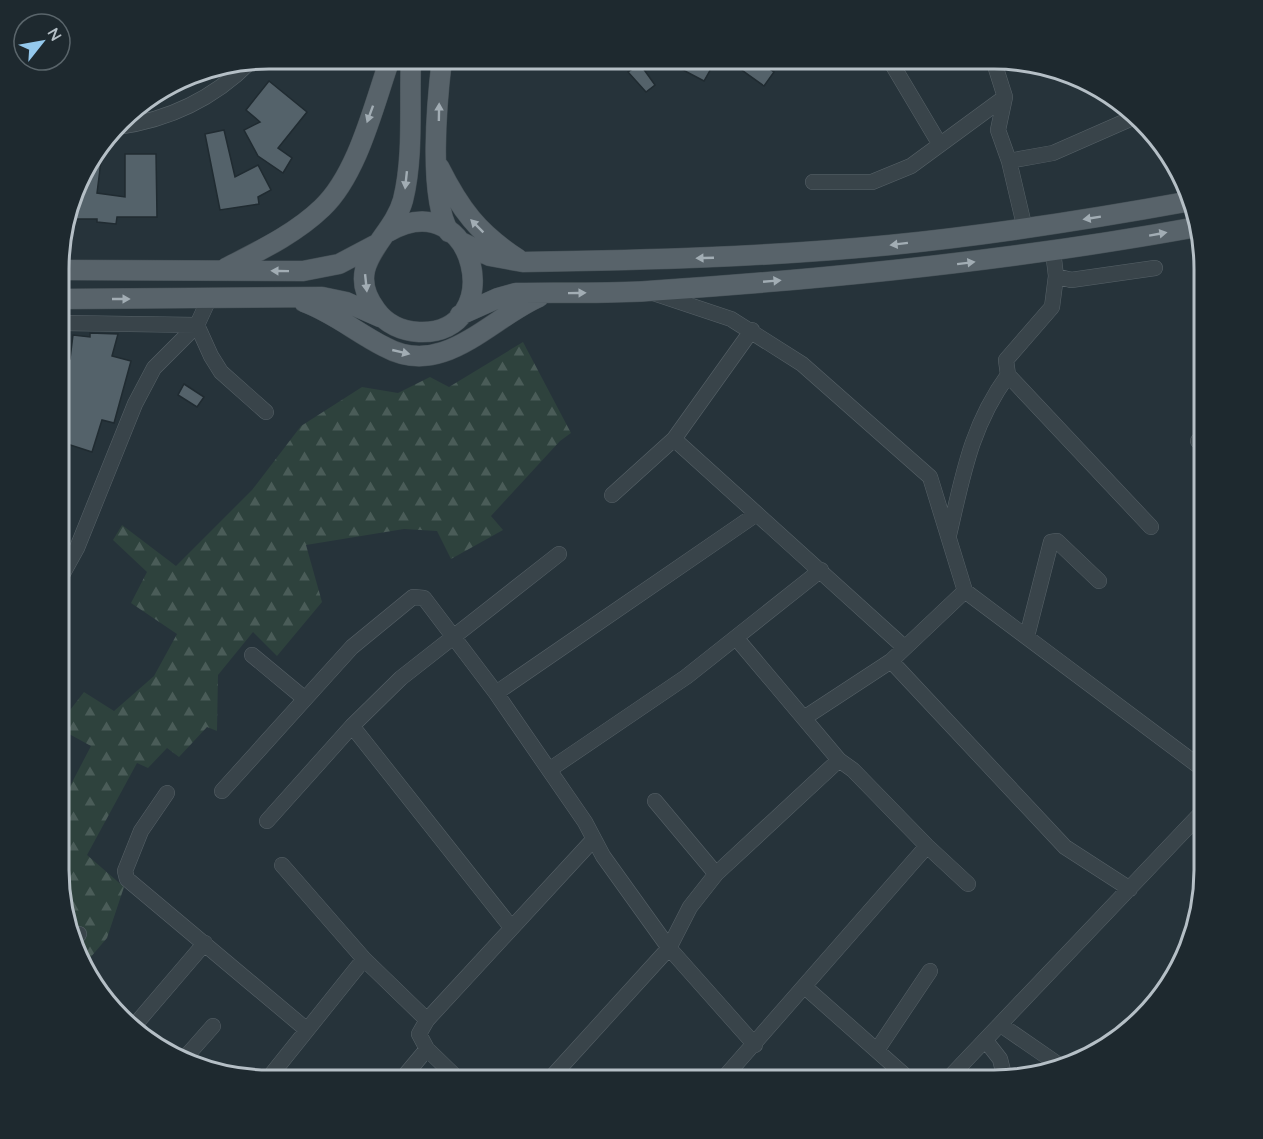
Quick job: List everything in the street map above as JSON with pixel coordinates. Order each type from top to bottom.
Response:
[{"type":"main road","points":[[222,270],[301,225],[331,198],[351,164],[386,69]]},
{"type":"main road","points":[[382,318],[370,302],[365,283],[366,263],[400,209],[405,185],[411,69]]},
{"type":"main road","points":[[442,69],[439,205],[455,237],[472,263],[474,287],[469,302],[460,315]]},
{"type":"main road","points":[[438,164],[457,202],[471,221],[501,248],[523,262]]},
{"type":"main road","points":[[69,270],[294,272],[322,269],[339,264],[397,227],[418,222],[440,226],[490,256],[523,262],[752,256],[891,245],[1025,229],[1182,202]]},
{"type":"main road","points":[[69,299],[293,297],[335,299],[382,318],[394,326],[422,332],[436,330],[460,315],[507,295],[646,291],[918,268],[1053,251],[1190,228]]},
{"type":"main road","points":[[293,297],[343,320],[384,347],[420,356],[448,352],[513,309],[544,294]]},
{"type":"street","points":[[895,69],[939,143]]},
{"type":"street","points":[[996,69],[1005,96],[998,130],[1009,161],[1025,229]]},
{"type":"street","points":[[131,125],[147,123],[200,102],[240,71]]},
{"type":"street","points":[[813,182],[872,183],[911,166],[1005,96]]},
{"type":"street","points":[[1009,161],[1053,153],[1127,120]]},
{"type":"street","points":[[1053,251],[1056,276],[1052,307],[1006,360],[1008,375],[1151,527]]},
{"type":"street","points":[[1056,276],[1071,280],[1155,268]]},
{"type":"street","points":[[646,291],[702,308],[752,330],[802,364],[930,477],[965,591],[1194,762]]},
{"type":"street","points":[[69,562],[77,548],[135,404],[154,369],[197,326],[209,299]]},
{"type":"street","points":[[69,323],[197,326]]},
{"type":"street","points":[[197,326],[221,372],[266,412]]},
{"type":"street","points":[[612,495],[674,439],[752,330]]},
{"type":"street","points":[[948,538],[971,443],[988,402],[1008,375]]},
{"type":"street","points":[[674,439],[904,647]]},
{"type":"street","points":[[496,693],[755,514]]},
{"type":"street","points":[[1027,636],[1051,542],[1057,541],[1099,581]]},
{"type":"street","points":[[267,821],[352,726],[401,678],[559,554]]},
{"type":"street","points":[[549,770],[737,639],[821,570]]},
{"type":"street","points":[[804,718],[891,661],[965,591]]},
{"type":"street","points":[[222,791],[352,647],[413,597],[424,598],[496,693],[585,822],[593,840],[669,948],[755,1045]]},
{"type":"street","points":[[737,639],[839,760],[853,770],[927,846],[968,884]]},
{"type":"street","points":[[252,654],[305,699]]},
{"type":"street","points":[[891,661],[1065,847],[1130,889]]},
{"type":"street","points":[[352,726],[511,927]]},
{"type":"street","points":[[558,1070],[669,948],[690,907],[716,874],[839,760]]},
{"type":"street","points":[[167,793],[141,831],[125,872],[126,876],[133,885],[307,1030]]},
{"type":"street","points":[[655,801],[716,874]]},
{"type":"street","points":[[957,1070],[1194,821]]},
{"type":"street","points":[[448,1070],[426,1049],[419,1034],[427,1020],[593,840]]},
{"type":"street","points":[[731,1070],[927,846]]},
{"type":"street","points":[[282,865],[364,959],[427,1020]]},
{"type":"street","points":[[138,1021],[205,943]]},
{"type":"street","points":[[275,1070],[364,959]]},
{"type":"street","points":[[877,1050],[930,971]]},
{"type":"street","points":[[805,987],[899,1070]]},
{"type":"street","points":[[1001,1025],[1053,1061]]},
{"type":"street","points":[[190,1053],[213,1026]]},
{"type":"street","points":[[986,1041],[1000,1059],[1003,1070]]},
{"type":"street","points":[[409,1070],[426,1049]]},
{"type":"green space","points":[[523,342],[571,433],[560,441],[491,516],[503,530],[451,559],[437,531],[404,529],[306,545],[322,602],[277,656],[253,632],[218,675],[217,731],[207,727],[179,757],[167,748],[148,768],[137,763],[87,855],[124,887],[107,938],[90,958],[76,922],[69,883],[69,788],[91,746],[69,734],[69,711],[84,692],[114,711],[154,676],[177,634],[131,603],[147,572],[113,540],[122,525],[176,566],[252,490],[301,426],[362,387],[398,393],[430,377],[449,387]]},
{"type":"building","points":[[632,69],[644,69],[655,85],[646,92],[628,72]]},
{"type":"building","points":[[681,69],[711,69],[704,81]]},
{"type":"building","points":[[740,69],[770,69],[774,72],[764,86]]},
{"type":"building","points":[[269,81],[307,112],[278,148],[292,158],[283,173],[258,156],[244,130],[260,122],[246,110]]},
{"type":"building","points":[[224,130],[235,177],[258,165],[271,190],[258,197],[259,204],[220,210],[205,134]]},
{"type":"building","points":[[125,154],[156,154],[157,217],[117,217],[116,224],[97,222],[97,219],[76,219],[86,190],[101,161],[97,193],[125,197]]},
{"type":"building","points":[[90,333],[118,334],[112,356],[131,361],[114,423],[102,420],[92,452],[69,445],[69,359],[73,335],[90,337]]},
{"type":"building","points":[[184,384],[204,397],[197,407],[178,395]]}]
